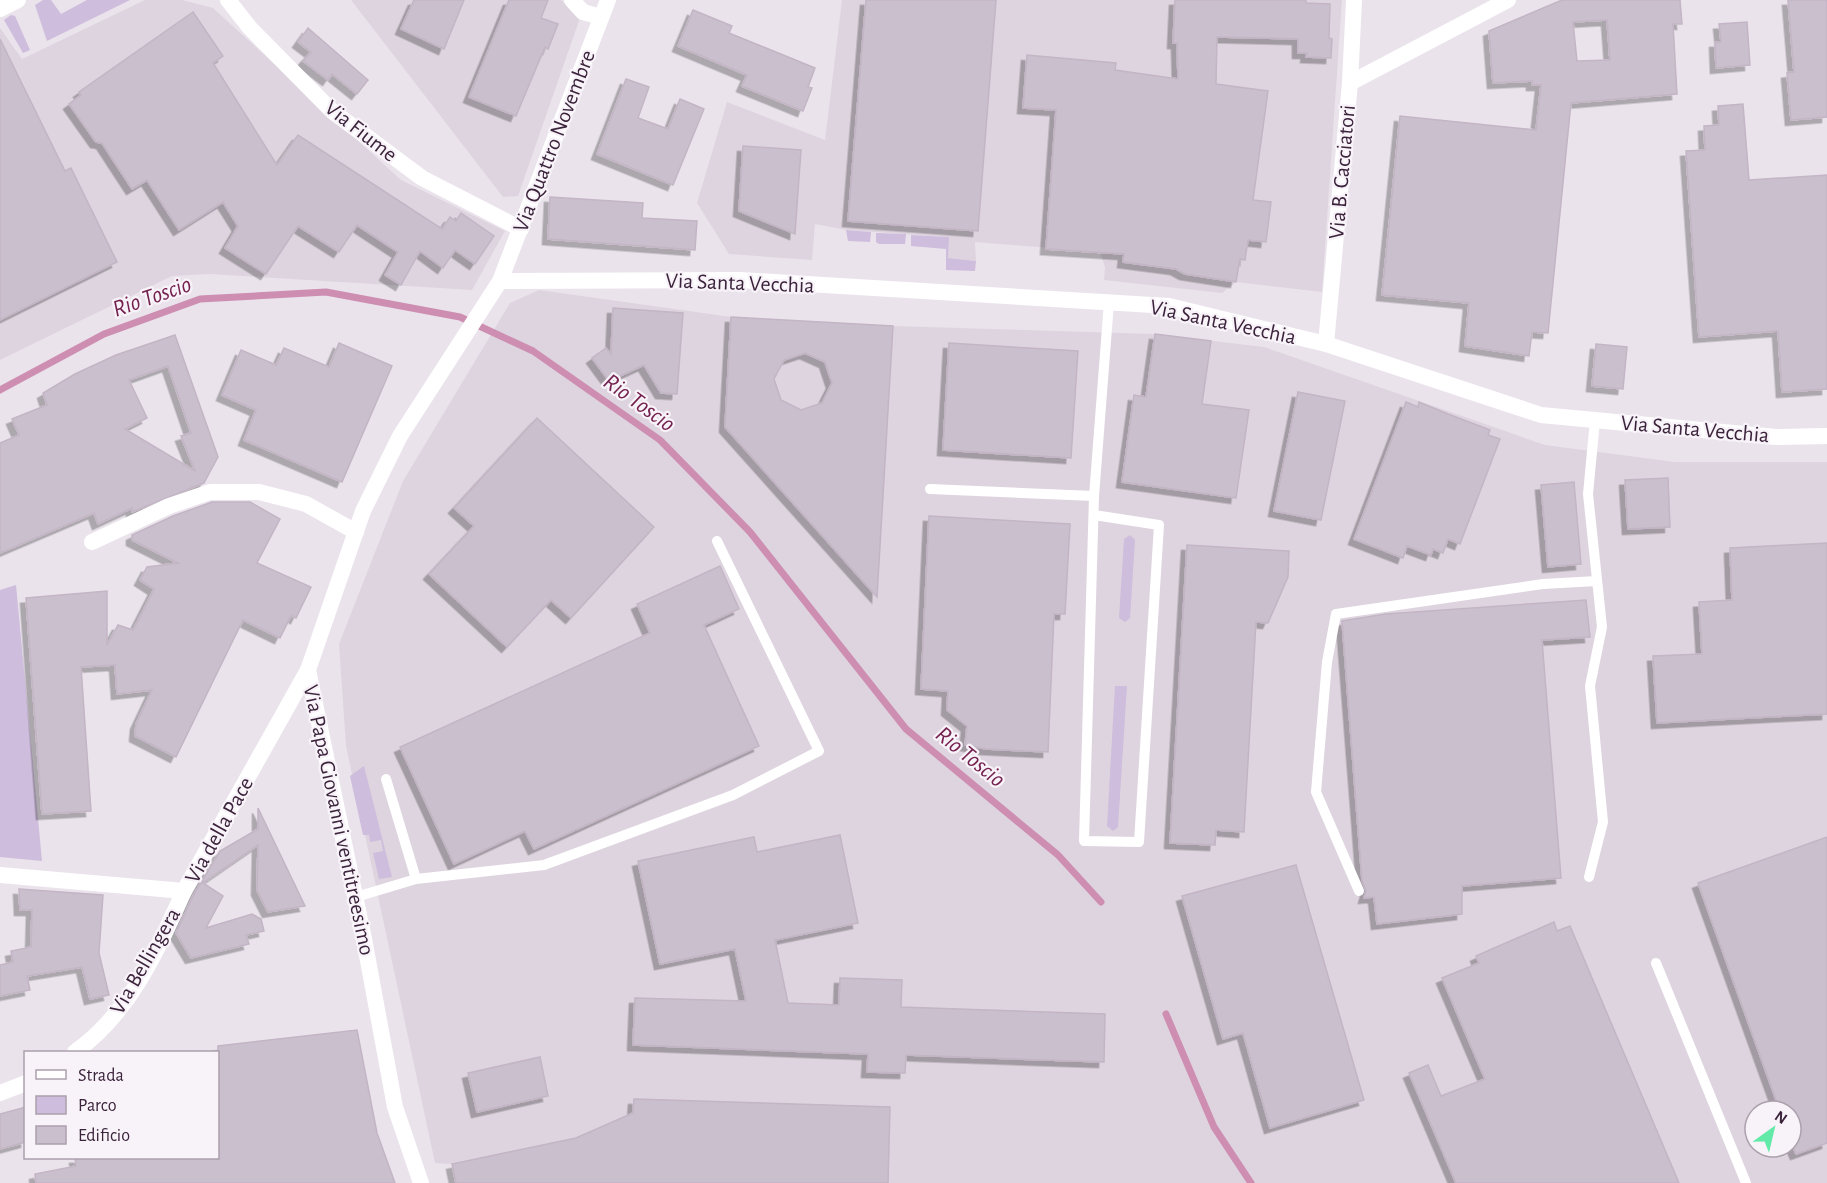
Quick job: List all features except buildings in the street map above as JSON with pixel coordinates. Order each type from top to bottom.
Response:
[{"type":"street","points":[[0,9],[18,0]]},
{"type":"street","name":"Via Fiume","points":[[228,0],[250,28],[332,111],[422,178],[521,230]]},
{"type":"street","points":[[572,0],[583,12],[601,18]]},
{"type":"street","name":"Via Quattro Novembre","points":[[500,281],[608,0]]},
{"type":"street","name":"Via B. Cacciatori","points":[[1326,344],[1350,83],[1354,0]]},
{"type":"street","points":[[1350,83],[1508,0]]},
{"type":"street","name":"Via Santa Vecchia","points":[[500,281],[740,280],[1169,306],[1326,344],[1541,415],[1776,437],[1827,436]]},
{"type":"street","name":"Via Papa Giovanni ventitreesimo","points":[[421,1183],[395,1107],[356,897],[308,670],[363,511],[400,436],[459,341],[500,281]]},
{"type":"street","points":[[92,542],[169,506],[210,492],[259,492],[306,504],[356,532]]},
{"type":"street","name":"Via della Pace","points":[[0,875],[184,891],[308,670]]},
{"type":"street","name":"Via Bellingera","points":[[78,1051],[96,1038],[126,1002],[152,957],[184,891]]},
{"type":"street","points":[[0,1093],[24,1084]]},
{"type":"lane","points":[[1094,514],[1159,525],[1139,842],[1084,841],[1094,514],[1109,303]]},
{"type":"lane","points":[[1589,878],[1603,822],[1590,686],[1602,627],[1588,494],[1595,420]]},
{"type":"lane","points":[[930,489],[1095,496]]},
{"type":"lane","points":[[356,897],[416,879],[544,865],[733,795],[819,751],[717,541]]},
{"type":"lane","points":[[1359,891],[1316,792],[1327,662],[1336,614],[1543,584],[1597,581]]},
{"type":"lane","points":[[386,779],[416,879]]},
{"type":"lane","points":[[1656,963],[1746,1183]]},
{"type":"shaded area","points":[[145,0],[182,0],[213,8],[401,180],[505,231],[472,290],[210,274],[172,276],[0,360],[0,28],[22,59]]},
{"type":"shaded area","points":[[351,0],[561,0],[580,18],[518,196],[503,197]]},
{"type":"shaded area","points":[[842,0],[1342,0],[1322,292],[1236,282],[1222,293],[1104,280],[1105,267],[1100,252],[975,242],[976,261],[948,258],[948,237],[846,230],[815,224],[812,260],[729,254],[697,203],[727,102],[825,140]]},
{"type":"shaded area","points":[[539,290],[739,318],[893,326],[1155,334],[1264,347],[1545,445],[1675,462],[1827,462],[1827,1183],[456,1183],[452,1164],[435,1163],[346,746],[339,644],[403,481],[510,303]]},
{"type":"green space","points":[[43,0],[51,0],[61,14],[87,0],[130,0],[47,41],[35,5]]},
{"type":"green space","points":[[11,15],[15,16],[30,50],[23,53],[4,20]]},
{"type":"green space","points":[[846,230],[871,232],[870,242],[848,241]]},
{"type":"green space","points":[[876,233],[906,234],[905,244],[879,244],[876,242]]},
{"type":"green space","points":[[911,235],[949,237],[948,258],[976,261],[975,271],[946,270],[946,249],[911,246]]},
{"type":"green space","points":[[1130,535],[1135,540],[1130,618],[1125,622],[1119,618],[1124,539]]},
{"type":"green space","points":[[16,585],[42,861],[0,857],[0,590]]},
{"type":"green space","points":[[1115,686],[1127,686],[1118,827],[1113,831],[1107,826]]},
{"type":"green space","points":[[364,766],[392,877],[379,879],[373,853],[383,851],[381,840],[370,842],[369,835],[363,835],[350,776]]},
{"type":"waterway","name":"Rio Toscio","points":[[0,390],[104,334],[200,299],[326,292],[460,317],[533,351],[660,440],[750,532],[906,729],[1058,855],[1101,902]]},
{"type":"waterway","name":"Rio Toscio","points":[[1166,1014],[1214,1127],[1251,1183]]}]
